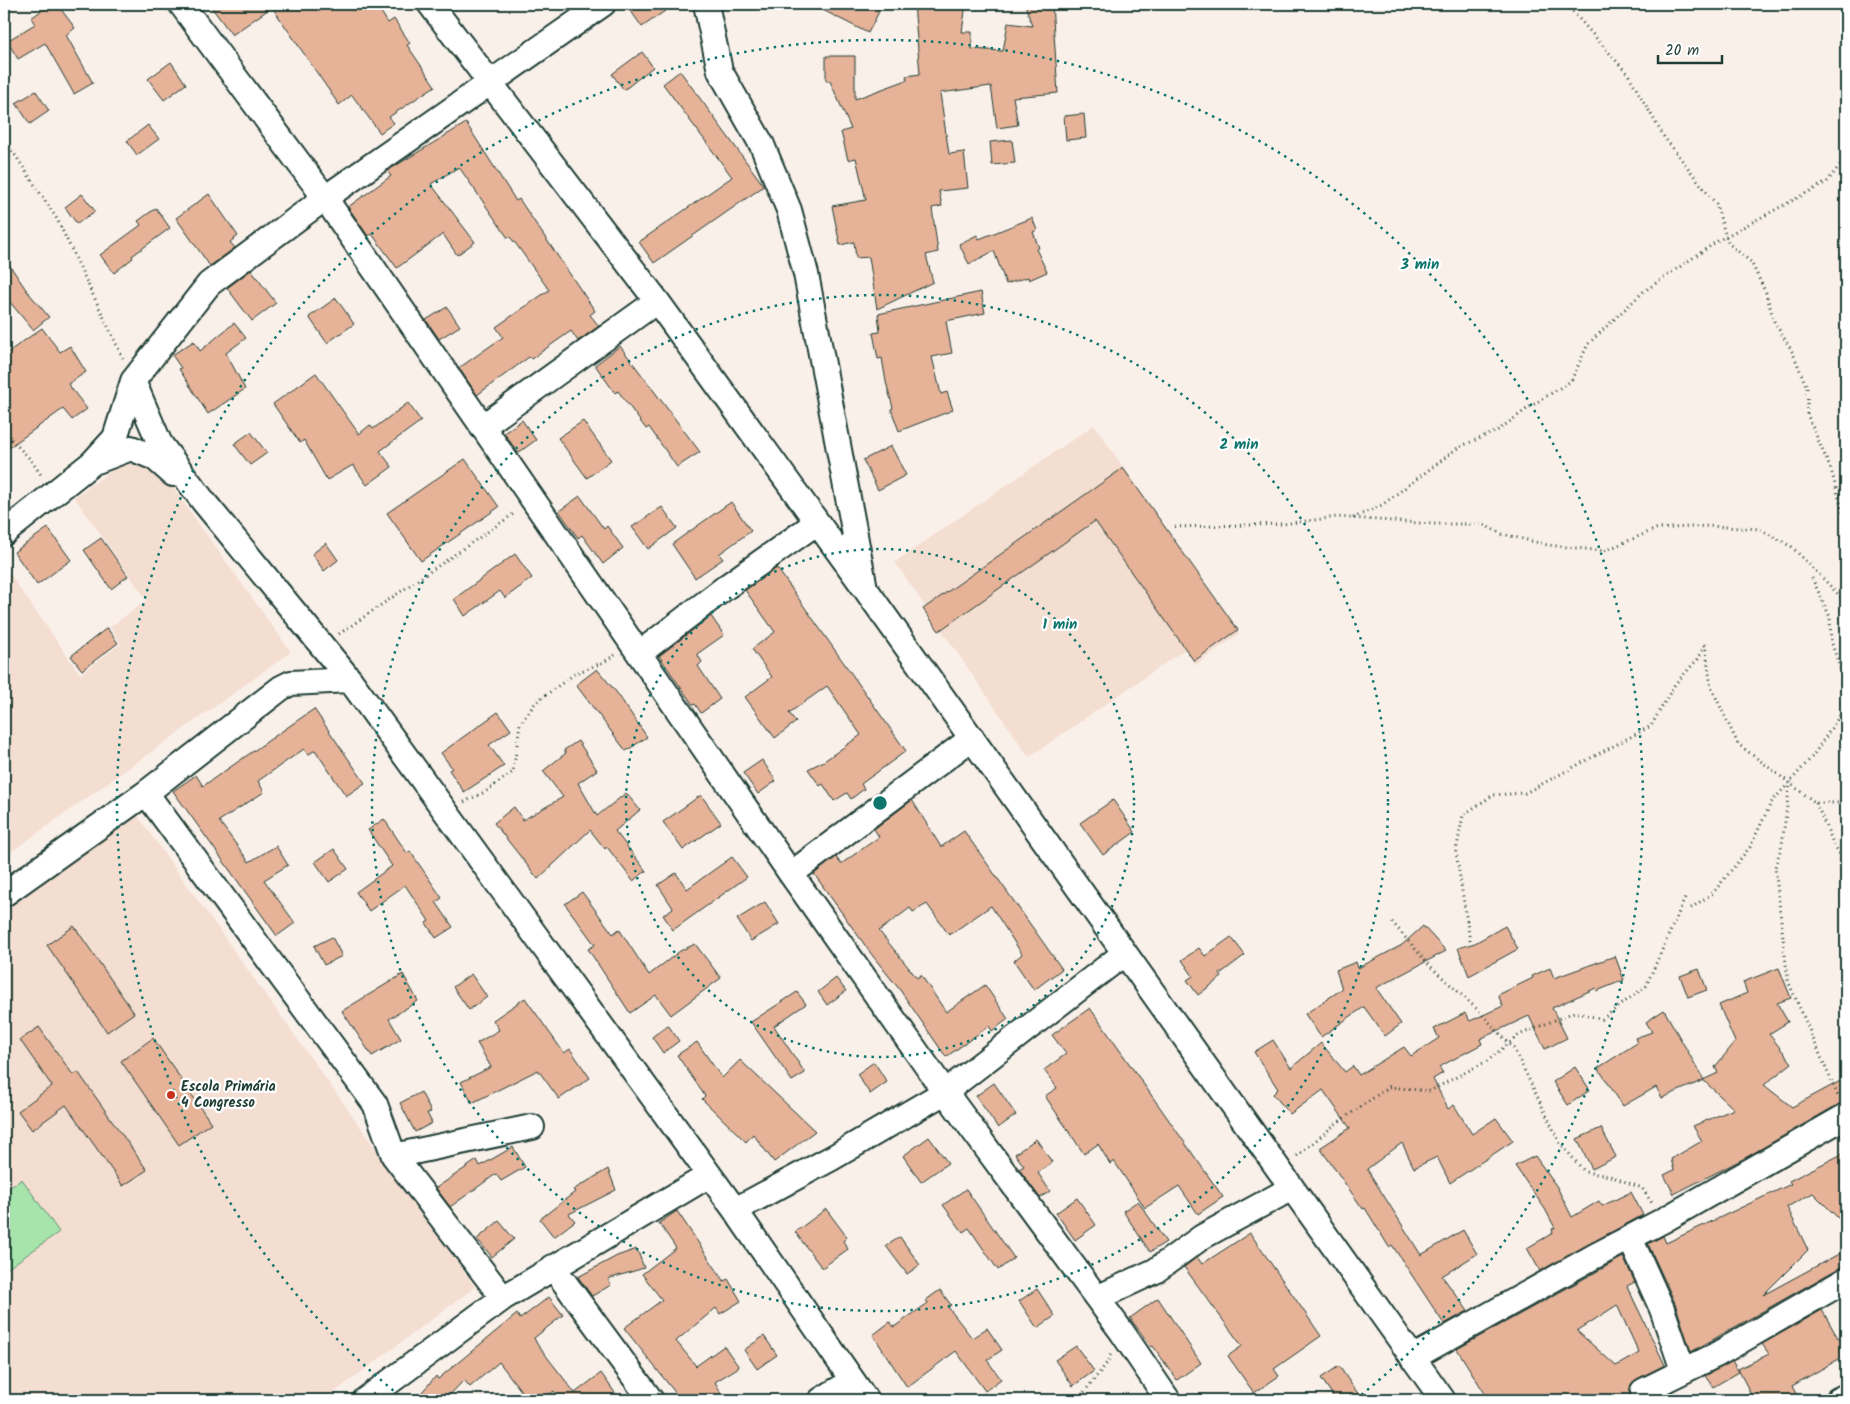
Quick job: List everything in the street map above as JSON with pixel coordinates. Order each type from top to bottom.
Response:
[{"type":"street","points":[[181,4],[324,198],[791,874],[945,1092],[1122,1332],[1168,1400]]},
{"type":"street","points":[[430,4],[657,301],[972,738],[1443,1400]]},
{"type":"street","points":[[4,533],[92,463],[115,438],[133,381],[209,284],[324,198],[603,4]]},
{"type":"street","points":[[706,4],[720,71],[762,145],[789,210],[806,274],[864,587]]},
{"type":"street","points":[[482,427],[657,301]]},
{"type":"street","points":[[133,381],[160,444],[204,502],[350,680],[708,1176],[735,1210],[866,1400]]},
{"type":"street","points":[[92,463],[131,448],[155,458],[204,502]]},
{"type":"street","points":[[636,648],[816,523]]},
{"type":"street","points":[[4,894],[146,793],[281,688],[291,684],[350,680]]},
{"type":"street","points":[[791,874],[972,738]]},
{"type":"street","points":[[146,793],[375,1104],[394,1156],[503,1298]]},
{"type":"street","points":[[735,1210],[832,1158],[945,1092],[1125,953]]},
{"type":"street","points":[[1414,1357],[1664,1220],[1843,1107]]},
{"type":"street","points":[[394,1156],[532,1127]]},
{"type":"street","points":[[365,1400],[503,1298],[708,1176]]},
{"type":"street","points":[[1097,1298],[1146,1276],[1286,1179]]},
{"type":"street","points":[[1630,1238],[1662,1309],[1683,1370]]},
{"type":"street","points":[[553,1268],[651,1400]]},
{"type":"street","points":[[1644,1400],[1643,1391],[1716,1355],[1846,1280]]},
{"type":"street","points":[[821,1400],[852,1381]]},
{"type":"street","points":[[1838,1400],[1846,1396]]},
{"type":"path","points":[[1566,4],[1628,74],[1664,137],[1716,204],[1728,243],[1751,262],[1766,293],[1774,321],[1793,353],[1807,388],[1807,414],[1831,470],[1846,523]]},
{"type":"path","points":[[4,138],[57,219],[133,381]]},
{"type":"path","points":[[1352,518],[1382,505],[1459,447],[1497,431],[1531,406],[1571,381],[1588,344],[1643,292],[1719,240],[1827,182],[1846,157]]},
{"type":"path","points":[[4,432],[30,459],[54,493]]},
{"type":"path","points":[[322,646],[532,501]]},
{"type":"path","points":[[1175,527],[1283,524],[1337,517],[1432,524],[1482,524],[1502,534],[1548,545],[1604,551],[1656,529],[1708,526],[1759,529],[1792,547],[1846,602]]},
{"type":"path","points":[[1691,908],[1713,893],[1750,846],[1771,803],[1812,756],[1843,711],[1846,686],[1831,641],[1830,616],[1819,597],[1812,578]]},
{"type":"path","points":[[1470,942],[1456,852],[1463,815],[1493,795],[1525,793],[1651,726],[1675,684],[1698,659],[1705,644],[1711,687],[1738,744],[1816,803],[1834,845],[1846,862]]},
{"type":"path","points":[[446,812],[485,792],[513,772],[520,724],[536,702],[576,673],[636,648]]},
{"type":"path","points":[[1843,711],[1846,715]]},
{"type":"path","points":[[1790,782],[1782,845],[1775,867],[1788,980],[1843,1107]]},
{"type":"path","points":[[1816,803],[1846,803]]},
{"type":"path","points":[[1286,1179],[1336,1123],[1389,1087],[1430,1091],[1487,1061],[1519,1035],[1574,1012],[1602,1019],[1646,986],[1686,896]]},
{"type":"path","points":[[1392,922],[1429,965],[1479,1010],[1514,1049],[1560,1143],[1585,1172],[1610,1176],[1642,1188],[1664,1220]]},
{"type":"path","points":[[1078,1400],[1107,1363],[1122,1332]]},
{"type":"shaded area","points":[[1094,425],[1239,634],[1195,665],[1187,651],[1184,650],[1029,757],[895,562]]},
{"type":"shaded area","points":[[128,459],[155,463],[291,652],[4,857],[4,576],[9,573],[80,674],[121,644],[110,627],[147,600],[74,497]]},
{"type":"shaded area","name":"Escola Primária 4 Congresso","points":[[134,811],[475,1287],[324,1400],[4,1400],[4,904]]},
{"type":"green space","points":[[22,1179],[59,1232],[4,1271],[4,1192]]},
{"type":"building","points":[[51,4],[57,4],[75,28],[66,35],[93,83],[74,94],[45,43],[18,59],[7,41],[35,24],[31,18]]},
{"type":"building","points":[[209,4],[376,4],[388,23],[394,19],[410,43],[407,45],[435,86],[389,117],[394,123],[380,133],[352,95],[339,105],[272,7],[232,35]]},
{"type":"building","points":[[626,4],[675,4],[642,27]]},
{"type":"building","points":[[811,4],[883,4],[868,33]]},
{"type":"building","points":[[914,4],[966,4],[962,32],[972,32],[972,49],[1003,51],[1008,23],[1032,26],[1025,4],[1052,4],[1058,93],[1013,97],[1018,125],[997,128],[991,86],[940,93],[949,154],[964,152],[968,188],[939,191],[942,206],[932,208],[938,252],[926,255],[933,282],[877,309],[869,257],[856,258],[854,242],[840,245],[832,206],[866,200],[856,158],[848,160],[841,132],[851,129],[830,81],[826,81],[826,56],[855,56],[855,99],[907,80],[906,76],[920,74]]},
{"type":"building","points":[[642,52],[653,67],[624,90],[612,74]]},
{"type":"building","points":[[171,62],[186,84],[164,100],[148,79]]},
{"type":"building","points":[[680,71],[764,186],[654,263],[639,242],[732,177],[663,84]]},
{"type":"building","points":[[36,91],[49,111],[30,124],[16,103]]},
{"type":"building","points":[[1084,114],[1086,138],[1066,140],[1064,116]]},
{"type":"building","points":[[466,123],[516,201],[519,199],[595,311],[590,315],[599,326],[578,341],[571,331],[531,359],[529,357],[477,395],[459,368],[503,337],[496,327],[549,290],[516,244],[509,236],[508,238],[459,167],[431,184],[475,242],[457,255],[443,234],[397,268],[372,234],[368,236],[348,207],[391,176],[387,171]]},
{"type":"building","points":[[148,125],[159,139],[137,155],[127,141]]},
{"type":"building","points":[[1012,140],[1015,163],[992,165],[990,142]]},
{"type":"building","points":[[82,194],[95,211],[77,224],[65,207]]},
{"type":"building","points":[[209,194],[238,236],[230,242],[235,248],[210,266],[176,218]]},
{"type":"building","points":[[156,208],[170,228],[132,256],[133,258],[114,273],[100,255],[141,225],[138,221]]},
{"type":"building","points":[[1032,218],[1037,230],[1033,232],[1039,248],[1036,249],[1047,272],[1029,280],[1028,277],[1006,284],[994,251],[969,264],[959,244],[977,235],[979,239]]},
{"type":"building","points":[[4,257],[27,291],[49,317],[33,330],[4,295]]},
{"type":"building","points":[[251,270],[276,303],[252,321],[227,288]]},
{"type":"building","points":[[981,292],[985,313],[946,321],[952,353],[932,357],[941,394],[947,392],[953,410],[899,431],[891,409],[893,408],[882,358],[878,359],[873,333],[880,332],[878,314]]},
{"type":"building","points":[[336,298],[354,324],[327,343],[309,317]]},
{"type":"building","points":[[447,307],[460,326],[439,339],[426,320]]},
{"type":"building","points":[[234,323],[246,338],[226,353],[245,389],[208,414],[172,355],[194,341],[200,351]]},
{"type":"building","points":[[42,328],[60,352],[70,346],[86,372],[68,384],[87,409],[72,420],[63,409],[4,451],[4,355]]},
{"type":"building","points":[[620,346],[700,452],[677,467],[649,427],[646,429],[618,391],[615,393],[595,365]]},
{"type":"building","points":[[316,373],[359,434],[370,425],[373,429],[408,403],[421,421],[380,451],[392,467],[367,485],[353,465],[327,480],[304,440],[300,443],[273,404]]},
{"type":"building","points":[[522,420],[536,440],[518,453],[504,433]]},
{"type":"building","points":[[583,421],[611,460],[587,478],[558,438]]},
{"type":"building","points":[[251,432],[267,453],[250,465],[234,444]]},
{"type":"building","points":[[891,446],[906,475],[878,490],[863,460]]},
{"type":"building","points":[[465,459],[499,507],[421,561],[387,513]]},
{"type":"building","points":[[1123,468],[1238,630],[1194,661],[1095,521],[939,631],[923,609]]},
{"type":"building","points":[[580,496],[604,529],[607,526],[623,548],[603,564],[582,535],[578,538],[559,511]]},
{"type":"building","points":[[731,502],[751,531],[719,554],[723,559],[695,578],[672,544]]},
{"type":"building","points":[[662,507],[677,528],[648,549],[632,527]]},
{"type":"building","points":[[48,528],[71,560],[37,585],[14,552]]},
{"type":"building","points":[[101,538],[128,576],[111,589],[84,550]]},
{"type":"building","points":[[326,543],[338,560],[324,571],[312,554]]},
{"type":"building","points":[[515,554],[532,578],[505,598],[500,591],[465,616],[454,599]]},
{"type":"building","points":[[777,568],[906,751],[861,784],[864,789],[851,799],[847,793],[834,801],[823,784],[820,786],[808,769],[824,761],[861,735],[827,686],[789,713],[796,722],[775,738],[745,697],[772,677],[752,649],[775,632],[745,590]]},
{"type":"building","points":[[711,616],[724,635],[697,654],[702,662],[698,666],[720,699],[701,713],[695,704],[693,705],[659,656]]},
{"type":"building","points":[[107,628],[118,643],[82,670],[71,656]]},
{"type":"building","points":[[597,669],[617,693],[647,737],[626,751],[576,685]]},
{"type":"building","points":[[314,709],[365,783],[346,796],[315,750],[308,755],[304,749],[258,781],[264,792],[219,821],[249,862],[276,846],[288,865],[264,880],[295,923],[277,936],[173,791],[196,775],[203,786]]},
{"type":"building","points":[[498,712],[511,730],[489,745],[504,766],[464,792],[449,770],[452,768],[441,753]]},
{"type":"building","points":[[578,741],[597,770],[578,783],[597,816],[626,793],[640,810],[615,831],[646,871],[633,881],[607,847],[605,849],[590,830],[538,879],[494,823],[514,807],[523,820],[563,797],[543,771],[566,753],[564,750]]},
{"type":"building","points":[[762,760],[776,781],[758,794],[743,773]]},
{"type":"building","points":[[701,795],[721,823],[683,850],[663,822]]},
{"type":"building","points":[[912,800],[941,847],[964,831],[1062,969],[1034,990],[1014,961],[1022,954],[991,906],[949,935],[927,904],[913,912],[910,908],[879,931],[917,978],[921,975],[946,1012],[985,985],[1008,1019],[992,1031],[989,1026],[946,1057],[900,990],[872,955],[814,874],[836,857],[841,864],[879,837],[874,829]]},
{"type":"building","points":[[1113,800],[1135,832],[1103,855],[1080,823]]},
{"type":"building","points":[[384,819],[407,853],[410,851],[442,898],[436,902],[453,927],[436,938],[426,923],[429,921],[405,885],[369,911],[356,892],[392,866],[368,830]]},
{"type":"building","points":[[334,849],[348,869],[329,882],[315,862]]},
{"type":"building","points":[[732,857],[747,877],[673,930],[663,915],[673,908],[658,885],[676,873],[687,889]]},
{"type":"building","points":[[582,892],[613,934],[619,929],[649,975],[680,951],[695,944],[721,978],[671,1015],[656,995],[630,1013],[588,949],[595,945],[565,904]]},
{"type":"building","points":[[765,902],[779,924],[751,941],[737,919]]},
{"type":"building","points":[[74,926],[134,1013],[107,1032],[47,945]]},
{"type":"building","points":[[1423,926],[1446,951],[1376,988],[1401,1024],[1385,1036],[1364,1007],[1321,1037],[1305,1014],[1342,989],[1336,970],[1356,962],[1358,968],[1402,945]]},
{"type":"building","points":[[1505,926],[1518,949],[1469,976],[1458,948],[1475,943]]},
{"type":"building","points":[[332,937],[342,956],[324,965],[314,946]]},
{"type":"building","points":[[1231,937],[1245,955],[1220,974],[1222,977],[1198,995],[1187,980],[1193,976],[1182,960],[1199,948],[1205,956]]},
{"type":"building","points":[[1615,956],[1624,980],[1597,991],[1596,988],[1552,1008],[1567,1038],[1545,1049],[1529,1016],[1480,1039],[1482,1044],[1439,1067],[1443,1073],[1433,1079],[1448,1109],[1454,1105],[1472,1134],[1496,1118],[1513,1141],[1450,1183],[1437,1157],[1414,1168],[1402,1143],[1367,1169],[1421,1255],[1463,1230],[1477,1254],[1442,1276],[1468,1311],[1444,1324],[1392,1245],[1389,1247],[1365,1208],[1363,1209],[1320,1148],[1350,1128],[1323,1090],[1290,1114],[1273,1094],[1278,1089],[1254,1052],[1273,1040],[1291,1068],[1321,1043],[1345,1072],[1353,1066],[1359,1075],[1404,1047],[1411,1056],[1439,1038],[1434,1029],[1465,1013],[1470,1021],[1503,1006],[1498,995],[1533,978],[1532,976],[1550,968],[1554,978]]},
{"type":"building","points":[[1779,968],[1791,998],[1777,1003],[1788,1022],[1769,1034],[1792,1063],[1764,1085],[1792,1107],[1846,1078],[1846,1102],[1839,1104],[1745,1158],[1674,1194],[1664,1175],[1674,1170],[1671,1159],[1702,1141],[1693,1126],[1734,1109],[1703,1080],[1718,1073],[1715,1067],[1735,1042],[1719,1005],[1747,993],[1743,982]]},
{"type":"building","points":[[1699,969],[1707,990],[1688,997],[1680,976]]},
{"type":"building","points":[[403,974],[418,1001],[389,1019],[401,1039],[372,1056],[342,1011]]},
{"type":"building","points":[[471,974],[487,997],[469,1010],[453,987]]},
{"type":"building","points":[[836,978],[846,991],[827,1005],[818,992]]},
{"type":"building","points":[[797,992],[806,1004],[774,1026],[805,1073],[792,1081],[751,1022]]},
{"type":"building","points":[[525,998],[564,1053],[570,1049],[590,1078],[559,1099],[538,1070],[472,1103],[461,1082],[491,1067],[477,1043],[499,1030],[493,1020]]},
{"type":"building","points":[[1090,1008],[1223,1197],[1198,1214],[1179,1186],[1145,1208],[1114,1161],[1110,1164],[1098,1144],[1084,1154],[1045,1096],[1057,1088],[1044,1070],[1066,1054],[1052,1035]]},
{"type":"building","points":[[1664,1010],[1704,1080],[1662,1098],[1656,1087],[1623,1106],[1598,1068],[1637,1043],[1635,1038],[1652,1032],[1646,1022]]},
{"type":"building","points":[[668,1025],[679,1041],[663,1053],[652,1037]]},
{"type":"building","points":[[39,1027],[73,1075],[78,1072],[147,1170],[123,1186],[66,1105],[32,1130],[18,1111],[52,1086],[20,1040]]},
{"type":"building","points":[[153,1038],[211,1123],[179,1145],[121,1061]]},
{"type":"building","points":[[697,1042],[722,1078],[740,1060],[815,1131],[774,1162],[753,1134],[746,1142],[702,1099],[705,1096],[677,1055]]},
{"type":"building","points":[[874,1062],[887,1082],[870,1094],[857,1074]]},
{"type":"building","points":[[1575,1067],[1590,1090],[1568,1105],[1553,1082]]},
{"type":"building","points":[[994,1083],[1016,1115],[998,1128],[976,1096]]},
{"type":"building","points":[[421,1092],[431,1112],[427,1113],[432,1123],[415,1132],[400,1103]]},
{"type":"building","points":[[1601,1128],[1616,1157],[1592,1169],[1577,1139]]},
{"type":"building","points":[[929,1137],[948,1163],[921,1182],[903,1156]]},
{"type":"building","points":[[1036,1139],[1052,1162],[1038,1173],[1050,1191],[1040,1198],[1019,1169],[1024,1166],[1015,1154]]},
{"type":"building","points":[[513,1147],[525,1167],[501,1181],[496,1174],[450,1207],[436,1188],[477,1160],[480,1166]]},
{"type":"building","points":[[1846,1152],[1846,1226],[1813,1193],[1787,1207],[1808,1250],[1763,1295],[1846,1250],[1846,1266],[1839,1268],[1691,1352],[1675,1303],[1648,1244],[1663,1236],[1666,1243],[1791,1184],[1789,1181]]},
{"type":"building","points":[[1535,1156],[1557,1187],[1572,1217],[1599,1201],[1602,1206],[1631,1192],[1643,1215],[1540,1271],[1527,1248],[1553,1233],[1552,1229],[1555,1228],[1545,1209],[1515,1166]]},
{"type":"building","points":[[608,1169],[616,1190],[569,1214],[575,1221],[554,1237],[540,1219],[575,1192],[573,1190]]},
{"type":"building","points":[[966,1189],[1014,1258],[998,1270],[969,1228],[963,1232],[943,1205]]},
{"type":"building","points":[[1077,1198],[1096,1225],[1075,1240],[1056,1213]]},
{"type":"building","points":[[1138,1201],[1166,1242],[1150,1252],[1123,1211]]},
{"type":"building","points":[[826,1209],[847,1237],[843,1241],[848,1249],[822,1268],[795,1232]]},
{"type":"building","points":[[677,1211],[724,1281],[728,1279],[741,1301],[720,1314],[716,1308],[676,1341],[696,1366],[724,1346],[739,1367],[715,1382],[725,1400],[681,1400],[624,1328],[662,1300],[642,1274],[676,1248],[659,1223]]},
{"type":"building","points":[[499,1221],[514,1239],[492,1257],[477,1239]]},
{"type":"building","points":[[1250,1233],[1321,1336],[1274,1369],[1279,1376],[1254,1393],[1228,1356],[1242,1346],[1184,1267],[1197,1257],[1202,1264]]},
{"type":"building","points":[[900,1237],[920,1265],[907,1274],[886,1246]]},
{"type":"building","points":[[637,1249],[644,1268],[608,1279],[611,1285],[592,1296],[578,1277],[617,1256]]},
{"type":"building","points":[[1623,1257],[1635,1282],[1627,1286],[1665,1365],[1631,1384],[1630,1400],[1489,1400],[1457,1349]],"holes":[[[1617,1305],[1639,1353],[1616,1366],[1577,1331]]]},
{"type":"building","points":[[1037,1289],[1055,1316],[1037,1328],[1019,1301]]},
{"type":"building","points":[[940,1290],[951,1305],[948,1307],[972,1338],[987,1328],[1002,1350],[987,1360],[1001,1379],[985,1391],[956,1351],[907,1387],[873,1335],[890,1322],[894,1327],[928,1303],[926,1300]]},
{"type":"building","points":[[549,1297],[563,1315],[534,1338],[537,1344],[575,1393],[601,1373],[620,1400],[560,1400],[554,1391],[542,1400],[528,1400],[499,1362],[470,1387],[464,1380],[445,1400],[429,1400],[421,1393],[436,1376],[438,1379],[517,1314],[520,1319]]},
{"type":"building","points":[[1158,1298],[1201,1363],[1177,1380],[1130,1318]]},
{"type":"building","points":[[1822,1310],[1838,1338],[1841,1336],[1846,1346],[1846,1355],[1792,1386],[1796,1394],[1784,1400],[1754,1400],[1738,1369],[1769,1354],[1762,1344]]},
{"type":"building","points":[[764,1336],[777,1355],[757,1369],[744,1350]]},
{"type":"building","points":[[1076,1346],[1094,1371],[1073,1386],[1055,1360]]},
{"type":"building","points":[[1732,1361],[1739,1372],[1713,1387],[1705,1376]]},
{"type":"building","points":[[1339,1366],[1363,1400],[1336,1400],[1321,1378]]},
{"type":"building","points":[[1672,1392],[1676,1400],[1657,1400],[1658,1399]]},
{"type":"place","name":"Escola Primária 4 Congresso","points":[[171,1095]]}]
